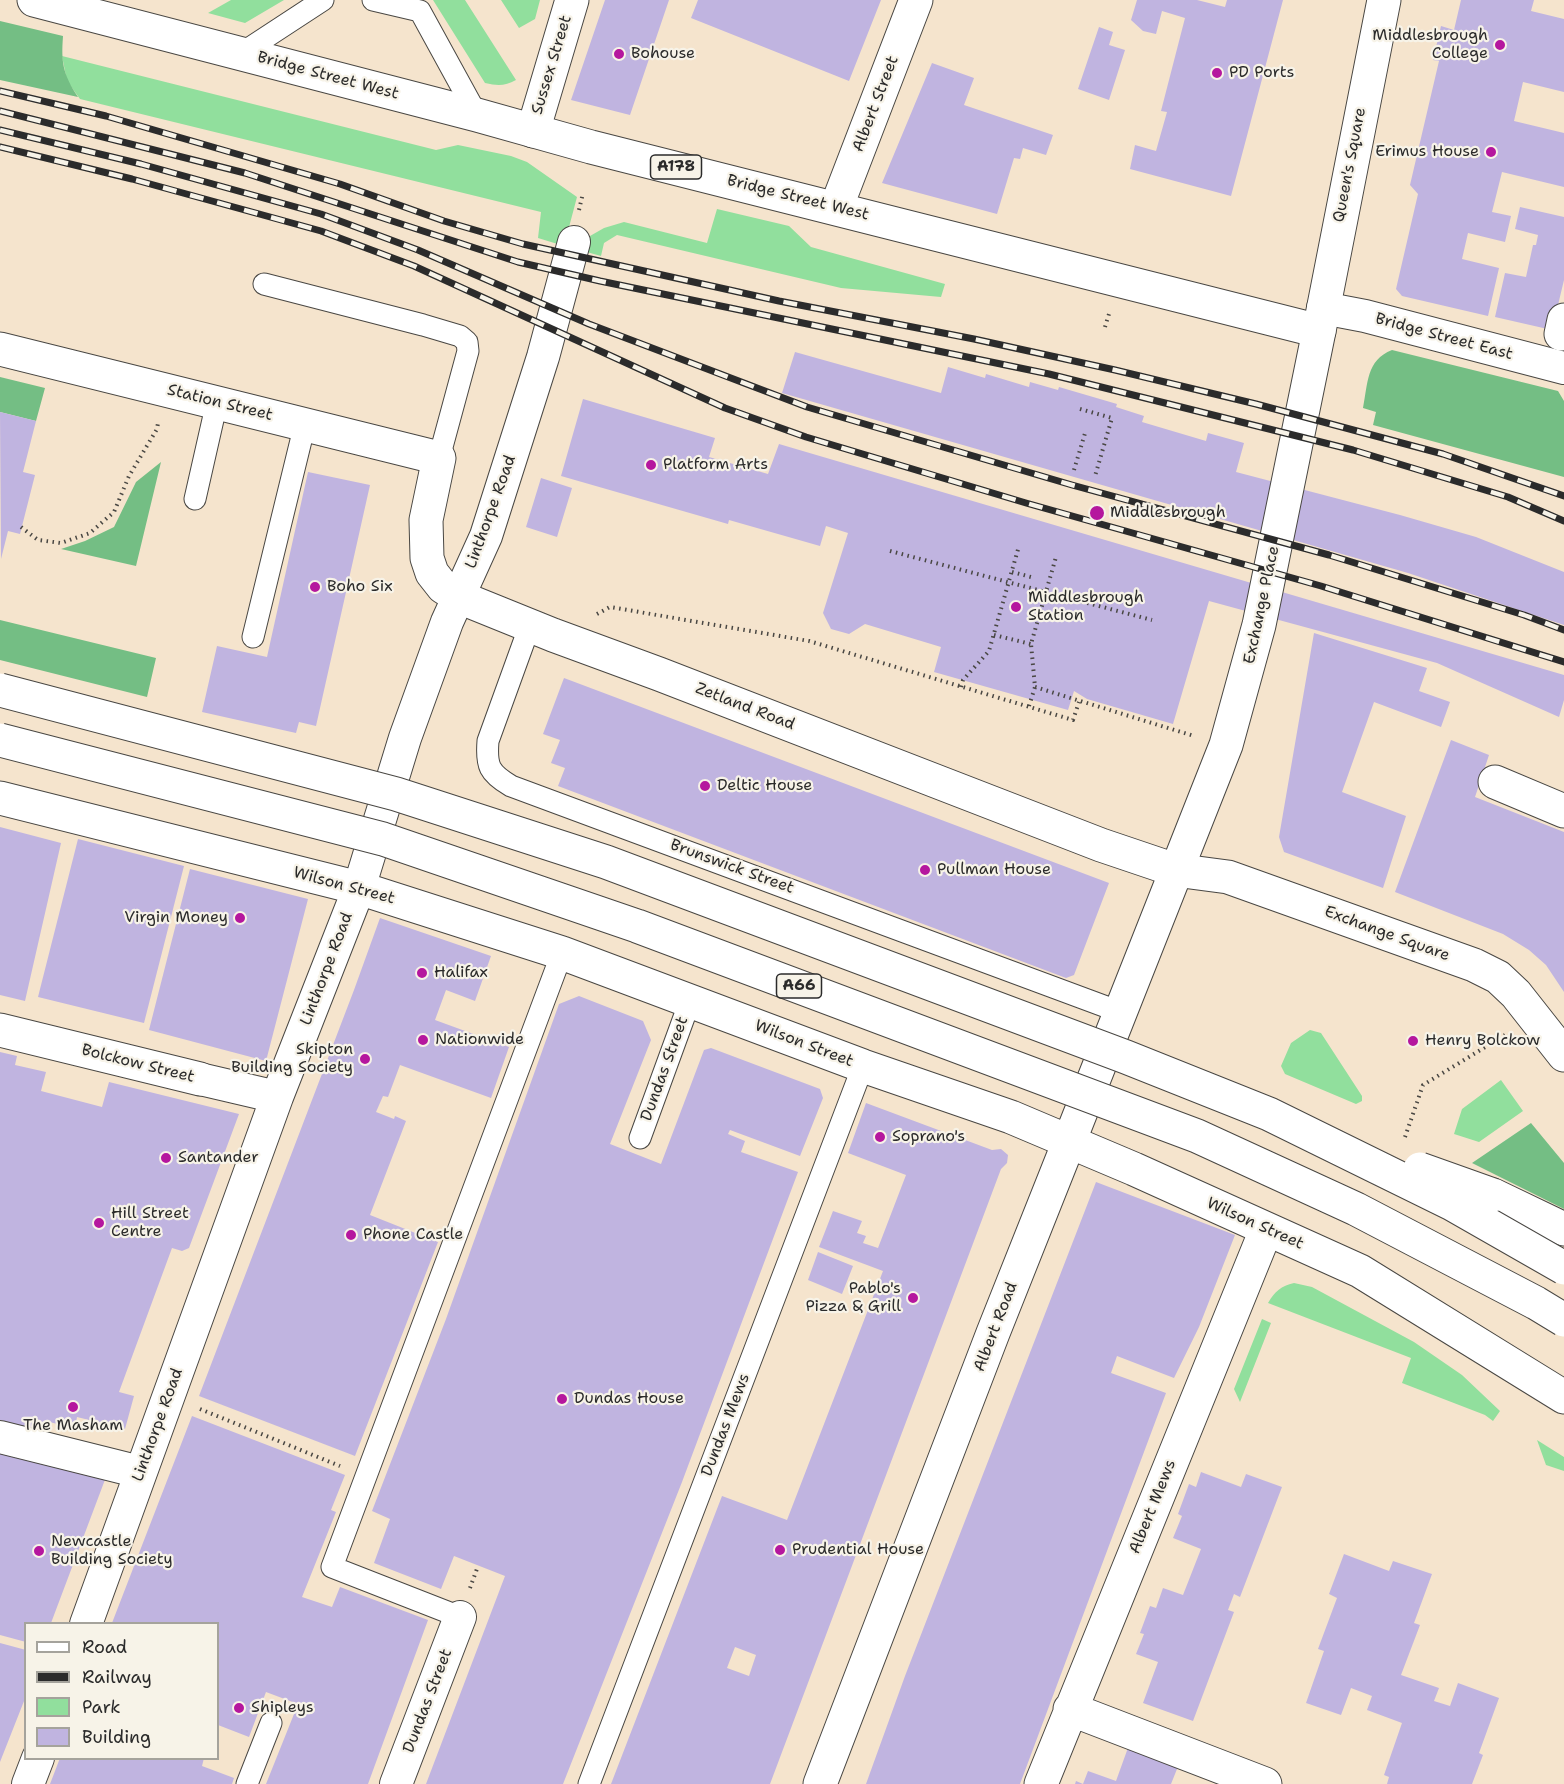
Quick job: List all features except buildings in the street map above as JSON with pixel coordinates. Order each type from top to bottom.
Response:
[{"type":"main road","name":"Bridge Street West","points":[[34,0],[98,8],[242,53],[591,147],[836,208],[1321,319]]},
{"type":"main road","name":"Sussex Street","points":[[533,131],[572,0]]},
{"type":"main road","name":"Albert Street","points":[[836,208],[916,0]]},
{"type":"main road","name":"Queen's Square","points":[[1321,319],[1384,0]]},
{"type":"main road","name":"Exchange Place","points":[[1176,870],[1226,745],[1259,625],[1321,319]]},
{"type":"main road","name":"Station Street","points":[[0,349],[439,458]]},
{"type":"main road","name":"Zetland Road","points":[[439,458],[426,520],[427,558],[432,573],[443,588],[459,597],[1101,845],[1176,870]]},
{"type":"main road","points":[[0,690],[396,794],[606,862],[1115,1053],[1269,1114],[1493,1195],[1564,1229]]},
{"type":"main road","name":"A66","points":[[0,740],[384,839],[637,926],[1197,1136],[1356,1209],[1536,1303],[1564,1322]]},
{"type":"main road","points":[[1495,782],[1564,811]]},
{"type":"main road","name":"Wilson Street","points":[[0,798],[359,888],[562,953],[863,1066],[1011,1117],[1134,1169],[1360,1271],[1564,1397]]},
{"type":"main road","name":"Albert Road","points":[[820,1784],[985,1355],[1176,870]]},
{"type":"main road","name":"Exchange Square","points":[[1176,870],[1228,877],[1474,965],[1498,977],[1516,993],[1564,1055]]},
{"type":"main road","name":"Bolckow Street","points":[[0,1030],[200,1079]]},
{"type":"main road","points":[[1269,1114],[1452,1204],[1564,1268]]},
{"type":"main road","name":"Albert Mews","points":[[1041,1784],[1266,1230]]},
{"type":"main road","points":[[1070,1709],[1265,1784]]},
{"type":"street","name":"Linthorpe Road","points":[[86,1622],[277,1097],[359,888],[405,738],[447,622],[486,536],[543,357],[574,242]]},
{"type":"street","name":"Bridge Street East","points":[[1321,319],[1365,316],[1560,347]]},
{"type":"street","name":"Bolckow Street","points":[[200,1079],[277,1097]]},
{"type":"street","points":[[0,1437],[140,1472]]},
{"type":"street","name":"Dundas Street","points":[[396,1784],[460,1617]]},
{"type":"street","points":[[28,1784],[37,1760]]},
{"type":"lane","points":[[242,53],[323,0]]},
{"type":"lane","points":[[373,0],[420,11],[477,115]]},
{"type":"lane","points":[[264,284],[423,325],[460,336],[467,342],[468,351],[439,458]]},
{"type":"lane","points":[[195,499],[218,402]]},
{"type":"lane","points":[[253,637],[305,424]]},
{"type":"lane","name":"Brunswick Street","points":[[542,630],[488,741],[489,766],[495,777],[511,786],[1120,1012]]},
{"type":"lane","points":[[460,1617],[332,1567],[562,953]]},
{"type":"lane","name":"Dundas Street","points":[[640,1138],[690,1001]]},
{"type":"lane","name":"Dundas Mews","points":[[589,1784],[863,1066]]},
{"type":"lane","points":[[247,1784],[271,1723]]},
{"type":"path","points":[[581,202],[583,193]]},
{"type":"path","points":[[21,527],[38,540],[61,543],[90,533],[114,512],[129,476],[157,429],[164,388]]},
{"type":"path","points":[[1080,409],[1112,418],[1095,476]]},
{"type":"path","points":[[1074,470],[1086,430]]},
{"type":"path","points":[[961,687],[963,680],[989,651],[1019,546]]},
{"type":"path","points":[[890,551],[1152,620]]},
{"type":"path","points":[[1029,706],[1035,687],[1031,644],[1056,557]]},
{"type":"path","points":[[1012,572],[1030,577]]},
{"type":"path","points":[[542,630],[610,607],[809,640],[1073,720],[1079,702]]},
{"type":"path","points":[[994,635],[1031,644]]},
{"type":"path","points":[[1035,687],[1150,724],[1226,745]]},
{"type":"path","points":[[1402,1148],[1423,1085],[1535,1016]]},
{"type":"path","points":[[167,1400],[195,1407],[366,1476]]},
{"type":"green space","points":[[231,0],[284,0],[245,23],[208,13]]},
{"type":"green space","points":[[433,0],[465,0],[516,80],[501,85],[485,83]]},
{"type":"green space","points":[[501,0],[540,0],[535,19],[519,28]]},
{"type":"green space","points":[[0,21],[63,36],[64,68],[78,97],[0,80]]},
{"type":"green space","points":[[62,56],[436,150],[458,145],[511,156],[527,162],[577,197],[564,246],[538,238],[541,212],[80,99],[67,81]]},
{"type":"green space","points":[[717,209],[789,226],[811,247],[945,284],[941,297],[841,288],[617,235],[604,243],[601,256],[583,251],[590,236],[604,228],[624,222],[707,243]]},
{"type":"green space","points":[[1392,350],[1558,391],[1564,401],[1564,477],[1373,425],[1376,412],[1363,408],[1370,374],[1377,360]]},
{"type":"green space","points":[[0,377],[45,388],[36,421],[0,412]]},
{"type":"green space","points":[[161,462],[136,566],[61,549],[85,541],[114,527],[136,482]]},
{"type":"green space","points":[[0,620],[156,658],[147,697],[0,660]]},
{"type":"green space","points":[[1310,1030],[1321,1033],[1362,1096],[1362,1101],[1356,1104],[1285,1074],[1281,1066],[1291,1043]]},
{"type":"green space","points":[[1501,1080],[1523,1111],[1479,1142],[1454,1134],[1462,1109]]},
{"type":"green space","points":[[1531,1123],[1564,1163],[1564,1209],[1472,1163]]},
{"type":"green space","points":[[1294,1283],[1312,1287],[1414,1342],[1462,1375],[1500,1411],[1493,1421],[1485,1415],[1402,1383],[1411,1358],[1268,1303],[1279,1290]]},
{"type":"green space","points":[[1262,1319],[1271,1323],[1240,1402],[1234,1389]]},
{"type":"green space","points":[[1537,1440],[1564,1457],[1564,1471],[1546,1465]]},
{"type":"railway","points":[[0,91],[106,116],[340,184],[444,221],[523,244],[779,301],[974,339],[1256,404],[1443,454],[1564,496]]},
{"type":"railway","points":[[0,111],[245,173],[518,262],[1049,374],[1353,450],[1508,497],[1564,521]]},
{"type":"railway","points":[[0,130],[141,164],[321,214],[418,250],[589,324],[807,407],[1072,485],[1329,555],[1524,615],[1564,630]]},
{"type":"railway","points":[[0,147],[132,179],[321,231],[414,266],[725,408],[806,437],[1026,503],[1321,586],[1564,662]]},
{"type":"place","name":"Middlesbrough College","points":[[1500,45]]},
{"type":"place","name":"Bohouse","points":[[619,54]]},
{"type":"place","name":"PD Ports","points":[[1217,73]]},
{"type":"place","name":"Erimus House","points":[[1491,152]]},
{"type":"place","name":"Platform Arts","points":[[651,465]]},
{"type":"place","name":"Middlesbrough","points":[[1097,513]]},
{"type":"place","name":"Boho Six","points":[[315,587]]},
{"type":"place","name":"Middlesbrough Station","points":[[1016,607]]},
{"type":"place","name":"Deltic House","points":[[705,786]]},
{"type":"place","name":"Pullman House","points":[[925,870]]},
{"type":"place","name":"Virgin Money","points":[[240,918]]},
{"type":"place","name":"Halifax","points":[[422,973]]},
{"type":"place","name":"Nationwide","points":[[423,1040]]},
{"type":"place","name":"Henry Bolckow","points":[[1413,1041]]},
{"type":"place","name":"Skipton Building Society","points":[[365,1059]]},
{"type":"place","name":"Soprano's","points":[[880,1137]]},
{"type":"place","name":"Santander","points":[[166,1158]]},
{"type":"place","name":"Hill Street Centre","points":[[99,1223]]},
{"type":"place","name":"Phone Castle","points":[[351,1235]]},
{"type":"place","name":"Pablo's Pizza & Grill","points":[[913,1298]]},
{"type":"place","name":"Dundas House","points":[[562,1399]]},
{"type":"place","name":"The Masham","points":[[73,1407]]},
{"type":"place","name":"Prudential House","points":[[780,1550]]},
{"type":"place","name":"Newcastle Building Society","points":[[39,1551]]},
{"type":"place","name":"Shipleys","points":[[239,1708]]}]
